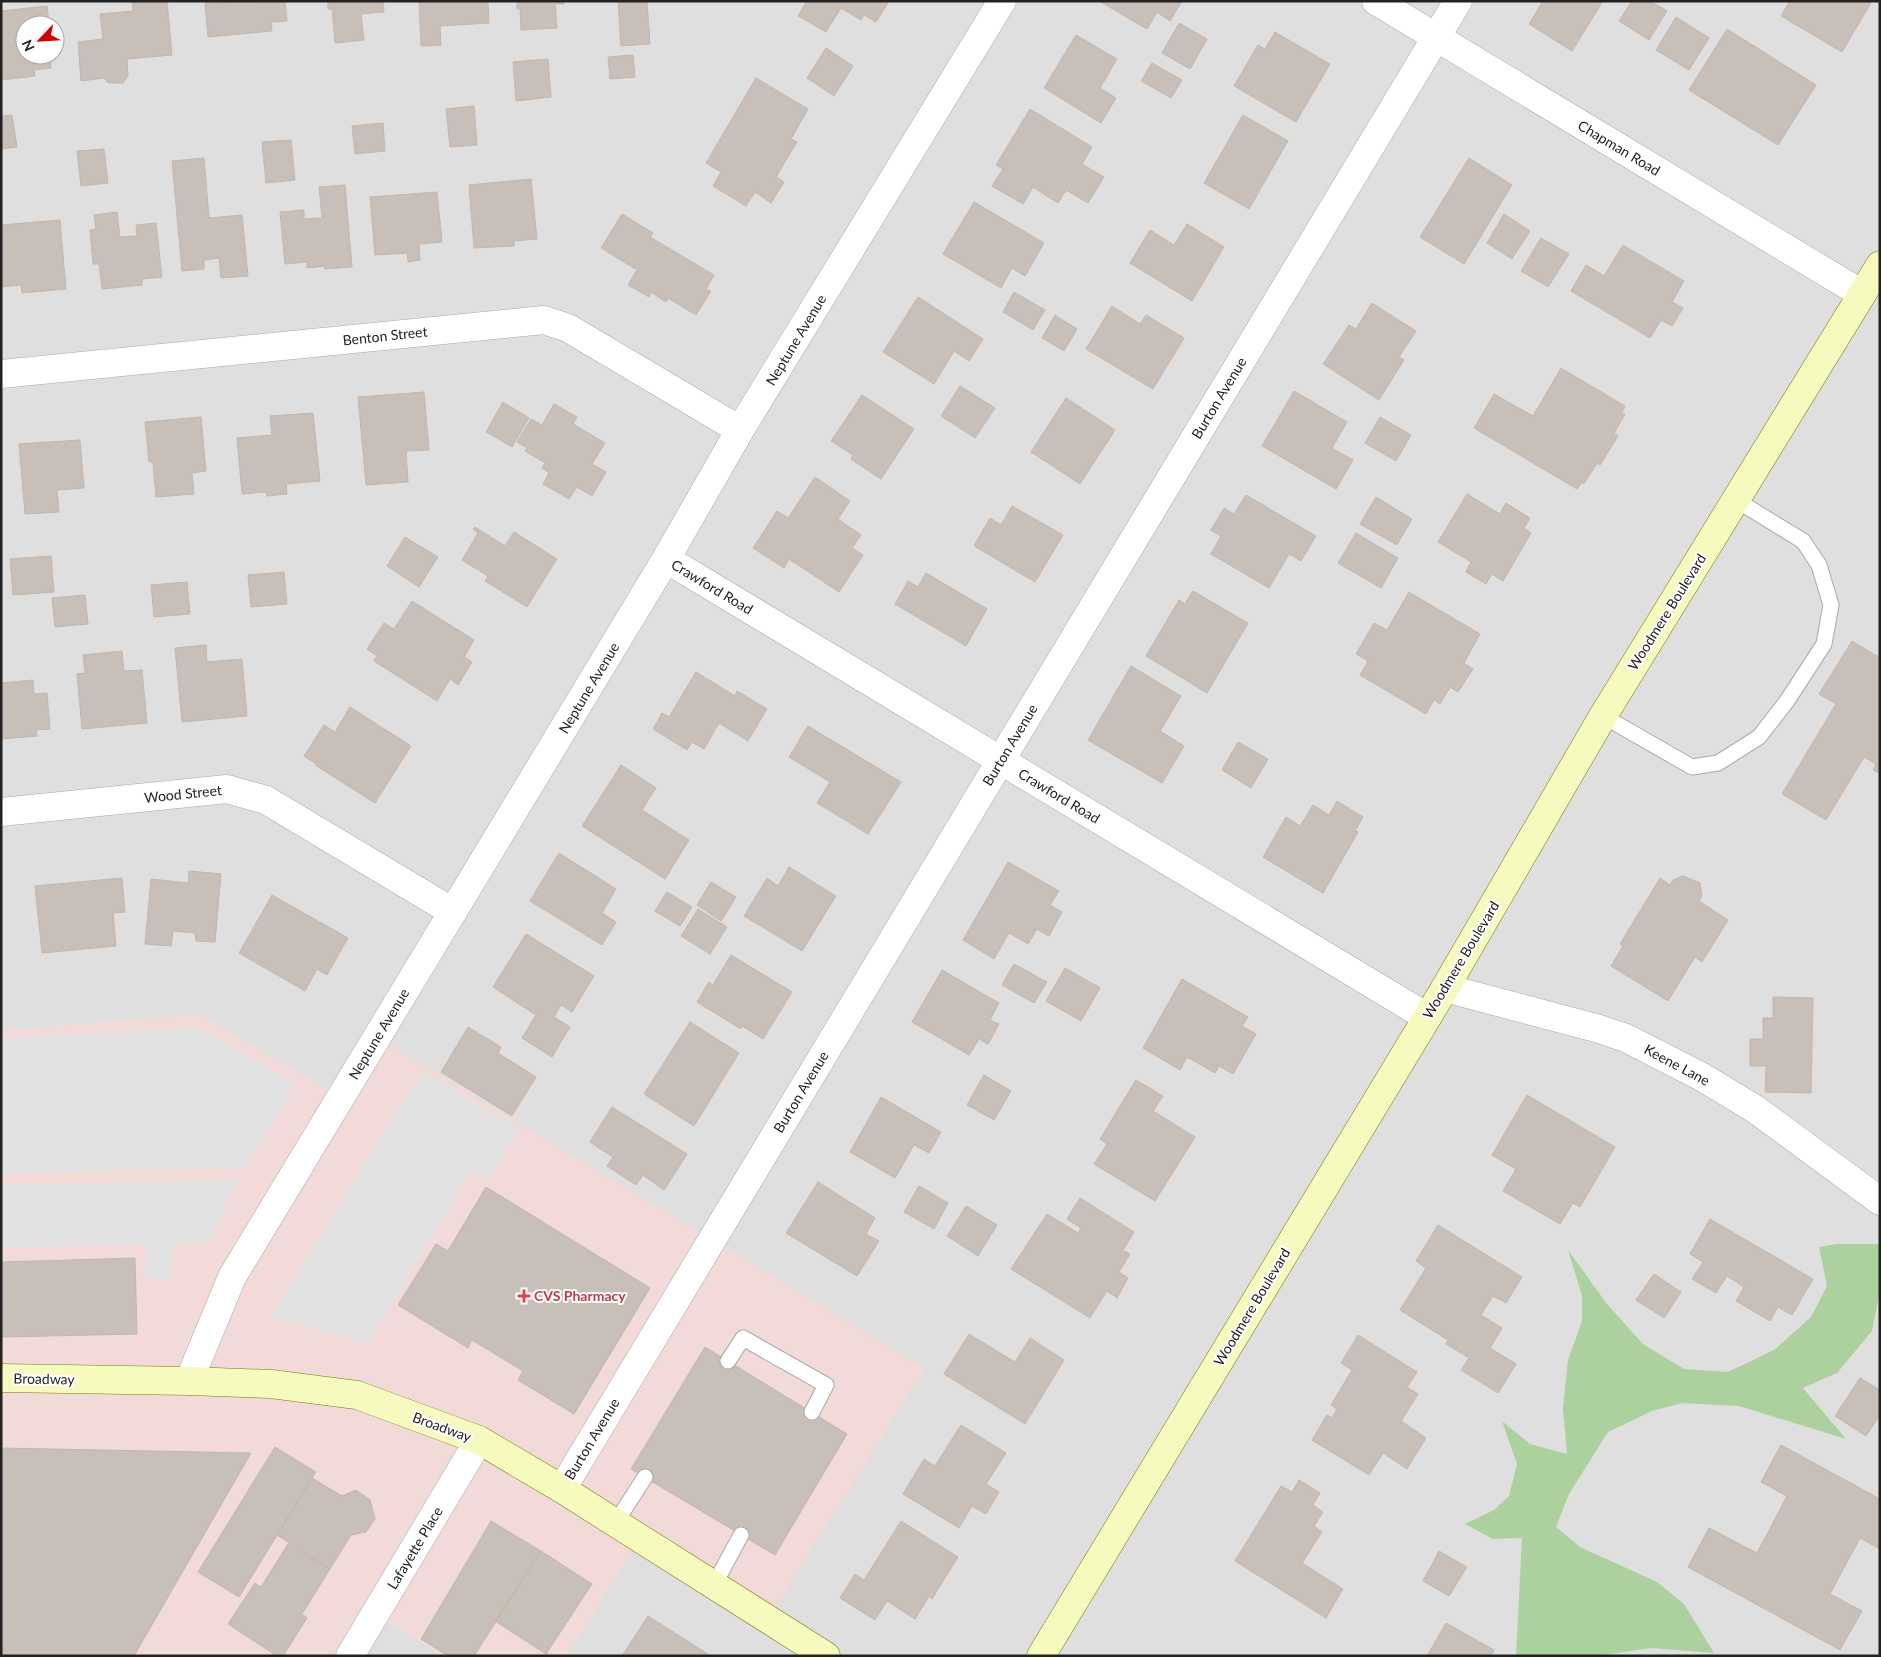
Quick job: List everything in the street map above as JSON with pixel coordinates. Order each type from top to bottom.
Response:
[{"type":"street","name":"Neptune Avenue","points":[[189,1381],[232,1277],[666,560],[740,430],[1002,1]]},
{"type":"street","name":"Chapman Road","points":[[1376,1],[1862,294]]},
{"type":"street","name":"Burton Avenue","points":[[562,1488],[1458,1]]},
{"type":"street","name":"Woodmere Boulevard","points":[[1041,1656],[1445,988],[1603,716],[1880,265]]},
{"type":"street","name":"Benton Street","points":[[1,374],[544,320],[568,328],[740,430]]},
{"type":"street","name":"Crawford Road","points":[[666,560],[1427,1017]]},
{"type":"street","name":"Wood Street","points":[[1,812],[227,789],[266,800],[453,912]]},
{"type":"street","name":"Keene Lane","points":[[1445,988],[1596,1028],[1626,1038],[1702,1077],[1755,1109],[1880,1201]]},
{"type":"street","name":"Broadway","points":[[1,1378],[271,1384],[357,1395],[480,1440],[562,1488],[826,1656]]},
{"type":"street","name":"Lafayette Place","points":[[350,1656],[480,1440]]},
{"type":"lane","points":[[1603,716],[1692,766],[1718,763],[1758,737],[1787,702],[1824,644],[1831,605],[1819,565],[1804,541],[1736,500]]},
{"type":"lane","points":[[728,1361],[744,1338],[826,1385],[812,1412]]},
{"type":"lane","points":[[616,1522],[645,1477]]},
{"type":"lane","points":[[714,1585],[741,1535]]},
{"type":"shaded area","points":[[1,1],[1880,1],[1880,1656],[566,1656],[640,1539],[345,1100],[200,1015],[1,1030]]},
{"type":"shaded area","points":[[200,1015],[345,1100],[383,1041],[925,1369],[768,1619],[640,1539],[566,1656],[444,1656],[376,1612],[349,1656],[1,1656],[1,1030]]},
{"type":"shaded area","points":[[198,1027],[295,1084],[246,1168],[1,1174],[1,1039]]},
{"type":"shaded area","points":[[425,1072],[520,1129],[488,1181],[470,1172],[369,1344],[271,1316],[408,1093]]},
{"type":"shaded area","points":[[237,1180],[210,1240],[173,1246],[171,1279],[145,1278],[146,1245],[1,1248],[1,1184]]},
{"type":"shaded area","points":[[375,1612],[444,1656],[349,1656]]},
{"type":"green space","points":[[1837,1244],[1880,1244],[1880,1291],[1872,1331],[1837,1373],[1803,1388],[1846,1439],[1739,1406],[1682,1403],[1652,1411],[1608,1432],[1569,1494],[1556,1527],[1580,1547],[1657,1582],[1684,1604],[1714,1653],[1651,1648],[1597,1656],[1516,1656],[1522,1538],[1493,1539],[1465,1524],[1494,1510],[1509,1496],[1517,1464],[1502,1421],[1530,1444],[1567,1454],[1563,1408],[1568,1360],[1582,1321],[1582,1296],[1568,1250],[1607,1304],[1643,1344],[1684,1369],[1728,1372],[1774,1350],[1811,1317],[1827,1286],[1819,1247]]},
{"type":"building","points":[[132,1],[167,1],[172,55],[127,59],[128,76],[123,83],[108,83],[104,78],[81,81],[78,42],[103,39],[100,14],[133,11]]},
{"type":"building","points":[[285,1],[287,21],[271,22],[272,31],[208,37],[205,3]]},
{"type":"building","points":[[328,1],[383,1],[384,12],[361,14],[364,40],[335,43],[332,9],[328,9]]},
{"type":"building","points":[[419,1],[488,1],[489,23],[440,26],[441,45],[421,46]]},
{"type":"building","points":[[517,1],[564,1],[564,4],[555,4],[557,28],[521,30],[520,9],[517,9]]},
{"type":"building","points":[[618,1],[647,1],[650,44],[621,46]]},
{"type":"building","points":[[807,1],[889,1],[876,22],[864,15],[861,20],[841,8],[826,32],[798,16]]},
{"type":"building","points":[[1099,1],[1182,1],[1170,21],[1157,12],[1147,29]]},
{"type":"building","points":[[1543,1],[1603,1],[1572,51],[1529,24]]},
{"type":"building","points":[[1632,1],[1650,1],[1667,11],[1649,40],[1619,21]]},
{"type":"building","points":[[1790,1],[1872,1],[1842,52],[1781,16]]},
{"type":"building","points":[[47,6],[48,15],[15,15],[15,65],[51,65],[51,68],[34,70],[35,76],[1,80],[1,11]]},
{"type":"building","points":[[1676,17],[1709,38],[1689,70],[1656,50]]},
{"type":"building","points":[[1179,23],[1207,39],[1190,69],[1162,53]]},
{"type":"building","points":[[1727,29],[1816,85],[1778,145],[1689,90]]},
{"type":"building","points":[[1275,32],[1330,64],[1296,122],[1234,86],[1258,45],[1265,49]]},
{"type":"building","points":[[1076,35],[1117,59],[1100,88],[1116,98],[1101,123],[1044,88]]},
{"type":"building","points":[[826,48],[853,66],[834,96],[807,78]]},
{"type":"building","points":[[633,55],[635,77],[610,79],[608,57]]},
{"type":"building","points":[[548,59],[551,97],[516,101],[513,62]]},
{"type":"building","points":[[1152,63],[1182,80],[1171,98],[1141,81]]},
{"type":"building","points":[[756,78],[808,109],[791,139],[797,142],[776,177],[784,182],[771,203],[755,192],[746,206],[713,186],[721,172],[706,163]]},
{"type":"building","points":[[474,106],[477,145],[450,147],[446,109]]},
{"type":"building","points":[[1030,109],[1092,147],[1082,164],[1104,177],[1088,203],[1066,190],[1058,203],[1033,187],[1023,204],[992,186],[1003,169],[996,165]]},
{"type":"building","points":[[12,115],[17,147],[1,149],[1,116]]},
{"type":"building","points":[[1243,115],[1288,141],[1249,209],[1204,183]]},
{"type":"building","points":[[383,123],[385,151],[355,154],[352,126]]},
{"type":"building","points":[[291,140],[295,180],[266,183],[262,142]]},
{"type":"building","points":[[104,149],[108,183],[81,186],[77,151]]},
{"type":"building","points":[[204,158],[209,218],[242,215],[248,276],[221,278],[219,258],[204,260],[204,269],[182,271],[172,161]]},
{"type":"building","points":[[1469,158],[1512,185],[1464,264],[1420,237]]},
{"type":"building","points":[[531,179],[537,239],[514,241],[514,246],[474,248],[469,185]]},
{"type":"building","points":[[345,185],[352,267],[325,269],[324,266],[307,268],[307,262],[285,264],[280,212],[304,210],[304,219],[322,218],[319,187]]},
{"type":"building","points":[[437,192],[442,242],[419,244],[420,260],[408,262],[407,253],[375,255],[370,197]]},
{"type":"building","points":[[974,202],[1044,243],[1025,276],[1012,268],[1001,288],[943,254]]},
{"type":"building","points":[[117,212],[120,237],[137,236],[136,225],[156,223],[162,277],[142,279],[142,285],[102,289],[99,264],[93,264],[90,230],[96,229],[94,215]]},
{"type":"building","points":[[622,214],[653,233],[650,237],[714,275],[706,289],[711,291],[696,315],[668,298],[666,302],[651,292],[649,297],[628,285],[637,270],[601,248]]},
{"type":"building","points":[[1504,214],[1530,231],[1512,259],[1487,243]]},
{"type":"building","points":[[60,220],[66,289],[22,293],[21,285],[1,287],[1,225]]},
{"type":"building","points":[[1187,224],[1224,247],[1192,301],[1130,263],[1150,230],[1174,245]]},
{"type":"building","points":[[1541,238],[1569,254],[1548,287],[1521,271]]},
{"type":"building","points":[[1623,245],[1684,281],[1672,302],[1683,308],[1672,326],[1661,320],[1650,338],[1571,291],[1586,265],[1604,276]]},
{"type":"building","points":[[1014,292],[1045,310],[1033,330],[1003,312]]},
{"type":"building","points":[[918,297],[983,339],[969,361],[954,351],[934,384],[883,352]]},
{"type":"building","points":[[1372,303],[1416,331],[1399,357],[1404,360],[1379,400],[1323,364],[1349,325],[1356,329]]},
{"type":"building","points":[[1112,306],[1140,324],[1146,315],[1184,338],[1153,389],[1086,349]]},
{"type":"building","points":[[1055,315],[1077,329],[1064,351],[1042,338]]},
{"type":"building","points":[[1561,368],[1625,406],[1622,412],[1625,414],[1614,433],[1618,436],[1600,465],[1597,463],[1584,484],[1582,482],[1577,489],[1474,428],[1494,394],[1533,416]]},
{"type":"building","points":[[960,386],[995,408],[975,438],[941,416]]},
{"type":"building","points":[[1294,391],[1347,422],[1332,448],[1353,460],[1336,489],[1262,446]]},
{"type":"building","points":[[424,392],[429,450],[406,451],[408,482],[366,485],[358,397]]},
{"type":"building","points":[[862,395],[914,429],[881,479],[851,459],[853,455],[831,441]]},
{"type":"building","points":[[1066,398],[1115,430],[1080,484],[1031,452]]},
{"type":"building","points":[[503,402],[529,418],[512,447],[486,432]]},
{"type":"building","points":[[554,404],[577,417],[573,424],[605,443],[592,464],[606,472],[592,496],[577,487],[569,499],[543,484],[549,473],[542,468],[545,463],[525,451],[527,448],[517,442],[531,419],[542,425]]},
{"type":"building","points":[[313,413],[320,481],[286,484],[287,494],[267,496],[266,492],[242,494],[237,438],[272,435],[270,416]]},
{"type":"building","points":[[201,417],[206,471],[192,473],[194,494],[156,497],[153,462],[149,462],[145,422]]},
{"type":"building","points":[[1380,417],[1411,435],[1396,461],[1365,443]]},
{"type":"building","points":[[80,440],[84,488],[57,490],[59,512],[25,514],[19,444]]},
{"type":"building","points":[[815,477],[850,501],[838,519],[861,535],[852,548],[863,555],[839,592],[789,559],[784,568],[753,548],[777,511],[788,518]]},
{"type":"building","points":[[1467,494],[1500,514],[1506,503],[1530,518],[1524,528],[1531,533],[1503,581],[1492,574],[1486,584],[1466,572],[1471,562],[1438,542]]},
{"type":"building","points":[[1246,495],[1316,536],[1301,561],[1289,554],[1269,588],[1211,554],[1221,536],[1211,530],[1224,508],[1234,514]]},
{"type":"building","points":[[1376,497],[1412,519],[1397,545],[1360,524]]},
{"type":"building","points":[[1012,506],[1063,535],[1035,582],[974,546],[990,518],[1001,525]]},
{"type":"building","points":[[475,527],[505,546],[514,532],[557,559],[527,607],[485,581],[488,576],[462,560],[478,533],[473,529]]},
{"type":"building","points":[[1356,533],[1398,558],[1381,588],[1338,563]]},
{"type":"building","points":[[405,537],[438,557],[419,587],[387,566]]},
{"type":"building","points":[[51,556],[54,592],[13,595],[10,559]]},
{"type":"building","points":[[284,572],[287,604],[251,607],[248,575]]},
{"type":"building","points":[[926,573],[987,609],[966,646],[895,604],[908,581],[918,587]]},
{"type":"building","points":[[187,582],[190,614],[154,617],[151,585]]},
{"type":"building","points":[[1193,591],[1248,623],[1207,693],[1146,656],[1179,600],[1185,604]]},
{"type":"building","points":[[1409,592],[1480,634],[1464,663],[1473,669],[1458,692],[1450,687],[1440,704],[1434,700],[1426,714],[1360,675],[1368,661],[1356,654],[1374,623],[1387,630]]},
{"type":"building","points":[[85,595],[88,624],[55,627],[52,598]]},
{"type":"building","points":[[412,601],[474,640],[464,657],[472,662],[458,685],[450,679],[437,701],[374,661],[377,656],[367,649],[384,623],[394,629]]},
{"type":"building","points":[[1852,641],[1880,658],[1880,774],[1873,770],[1876,764],[1864,757],[1826,820],[1782,794],[1836,704],[1819,694]]},
{"type":"building","points":[[206,645],[207,662],[242,659],[247,716],[182,722],[175,648]]},
{"type":"building","points":[[122,651],[124,671],[142,670],[147,723],[82,729],[77,674],[85,673],[83,655]]},
{"type":"building","points":[[1131,666],[1181,696],[1160,731],[1184,746],[1162,783],[1088,740]]},
{"type":"building","points":[[696,672],[735,696],[737,691],[767,709],[748,741],[719,723],[704,749],[692,742],[687,750],[653,729],[662,713],[669,717]]},
{"type":"building","points":[[33,680],[34,694],[47,693],[50,729],[36,730],[37,736],[1,739],[1,683]]},
{"type":"building","points":[[350,707],[411,746],[375,803],[304,756],[324,725],[335,732]]},
{"type":"building","points":[[808,726],[901,782],[868,834],[817,803],[830,782],[789,757]]},
{"type":"building","points":[[1238,742],[1268,759],[1251,788],[1222,770]]},
{"type":"building","points":[[621,765],[656,788],[642,810],[689,840],[665,879],[582,826]]},
{"type":"building","points":[[1337,801],[1363,817],[1355,831],[1358,832],[1323,893],[1263,857],[1286,817],[1300,826],[1313,805],[1329,815]]},
{"type":"building","points":[[559,853],[616,889],[602,913],[616,922],[602,945],[530,901]]},
{"type":"building","points":[[1008,862],[1059,891],[1050,905],[1062,912],[1049,936],[1037,929],[1028,944],[1009,933],[994,959],[963,940]]},
{"type":"building","points":[[789,867],[836,896],[802,951],[744,916],[767,878],[778,886]]},
{"type":"building","points":[[189,871],[221,874],[215,942],[196,941],[195,933],[173,931],[171,946],[145,944],[151,879],[188,883]]},
{"type":"building","points":[[1683,876],[1700,883],[1702,896],[1699,901],[1728,920],[1702,962],[1695,957],[1668,1001],[1611,966],[1623,946],[1620,944],[1660,878],[1670,885],[1673,880]]},
{"type":"building","points":[[122,878],[125,912],[113,913],[116,946],[42,953],[35,886]]},
{"type":"building","points":[[711,882],[736,897],[721,921],[697,905]]},
{"type":"building","points":[[667,892],[692,907],[680,926],[655,911]]},
{"type":"building","points":[[272,895],[348,938],[327,975],[317,969],[305,991],[239,953]]},
{"type":"building","points":[[698,909],[727,927],[710,954],[681,936]]},
{"type":"building","points":[[526,934],[594,976],[572,1012],[561,1005],[554,1017],[570,1027],[552,1057],[522,1038],[536,1015],[493,987]]},
{"type":"building","points":[[731,955],[792,992],[763,1039],[742,1026],[741,1029],[697,1002],[709,982],[713,985]]},
{"type":"building","points":[[1014,964],[1047,982],[1034,1003],[1002,985]]},
{"type":"building","points":[[1065,968],[1100,988],[1081,1021],[1046,1001]]},
{"type":"building","points":[[942,970],[999,1003],[990,1020],[999,1024],[988,1044],[979,1039],[969,1055],[912,1022]]},
{"type":"building","points":[[1182,979],[1248,1017],[1242,1026],[1256,1034],[1233,1074],[1219,1066],[1215,1073],[1187,1057],[1180,1070],[1143,1048]]},
{"type":"building","points":[[1773,997],[1813,998],[1811,1093],[1765,1092],[1766,1066],[1750,1066],[1750,1039],[1763,1039],[1763,1018],[1773,1018]]},
{"type":"building","points":[[690,1022],[739,1053],[694,1126],[644,1094]]},
{"type":"building","points":[[468,1027],[501,1047],[498,1053],[536,1077],[512,1116],[441,1072]]},
{"type":"building","points":[[984,1075],[1011,1091],[994,1120],[967,1105]]},
{"type":"building","points":[[1136,1080],[1163,1096],[1153,1111],[1195,1137],[1155,1201],[1094,1164],[1107,1144],[1100,1139]]},
{"type":"building","points":[[1527,1095],[1615,1147],[1580,1207],[1573,1203],[1560,1224],[1503,1191],[1516,1169],[1492,1155]]},
{"type":"building","points":[[881,1097],[941,1132],[929,1153],[914,1145],[895,1178],[850,1152]]},
{"type":"building","points":[[612,1107],[687,1154],[664,1190],[643,1175],[636,1185],[607,1166],[613,1157],[590,1142]]},
{"type":"building","points":[[818,1182],[875,1218],[866,1234],[879,1241],[857,1276],[786,1233]]},
{"type":"building","points":[[919,1186],[948,1203],[934,1229],[904,1212]]},
{"type":"building","name":"CVS Pharmacy","points":[[486,1187],[650,1288],[574,1414],[518,1380],[523,1371],[472,1340],[468,1348],[398,1305],[436,1244],[448,1251]]},
{"type":"building","points":[[1080,1198],[1134,1232],[1123,1250],[1130,1254],[1119,1272],[1128,1278],[1117,1298],[1107,1291],[1090,1318],[1011,1269],[1047,1214],[1078,1233],[1081,1228],[1067,1219]]},
{"type":"building","points":[[966,1206],[997,1225],[978,1256],[947,1236]]},
{"type":"building","points":[[1710,1219],[1813,1279],[1792,1315],[1778,1307],[1770,1321],[1736,1301],[1744,1287],[1727,1276],[1716,1293],[1692,1279],[1703,1262],[1690,1254]]},
{"type":"building","points":[[1438,1225],[1522,1277],[1506,1303],[1493,1296],[1481,1315],[1502,1328],[1490,1348],[1516,1364],[1498,1393],[1461,1370],[1469,1358],[1446,1344],[1448,1340],[1400,1310],[1426,1268],[1416,1261]]},
{"type":"building","points":[[135,1258],[137,1334],[1,1337],[1,1262]]},
{"type":"building","points":[[1654,1274],[1681,1292],[1664,1318],[1636,1300]]},
{"type":"building","points":[[969,1334],[1015,1362],[1030,1338],[1064,1360],[1025,1424],[944,1374]]},
{"type":"building","points":[[1358,1335],[1417,1372],[1407,1387],[1418,1394],[1401,1421],[1426,1438],[1407,1469],[1383,1453],[1369,1475],[1312,1440],[1327,1415],[1332,1418],[1337,1409],[1331,1405],[1352,1370],[1341,1363]]},
{"type":"building","points":[[705,1347],[847,1434],[775,1555],[631,1469]]},
{"type":"building","points":[[1860,1378],[1880,1390],[1880,1415],[1866,1436],[1835,1416]]},
{"type":"building","points":[[961,1425],[1006,1453],[986,1484],[999,1492],[986,1514],[972,1506],[959,1528],[903,1494],[924,1459],[935,1466]]},
{"type":"building","points":[[1781,1445],[1880,1499],[1880,1549],[1860,1538],[1830,1594],[1862,1611],[1840,1650],[1688,1567],[1709,1528],[1757,1553],[1787,1496],[1761,1482]]},
{"type":"building","points":[[275,1447],[316,1472],[239,1597],[198,1572]]},
{"type":"building","points":[[1,1448],[251,1453],[134,1656],[1,1656]]},
{"type":"building","points":[[312,1478],[342,1496],[356,1490],[370,1500],[375,1519],[366,1532],[351,1535],[330,1569],[277,1535]]},
{"type":"building","points":[[1299,1480],[1320,1493],[1313,1505],[1323,1512],[1314,1526],[1322,1532],[1302,1563],[1343,1589],[1326,1618],[1235,1561],[1281,1486],[1292,1492]]},
{"type":"building","points":[[491,1521],[541,1551],[474,1656],[448,1656],[421,1639]]},
{"type":"building","points":[[901,1521],[958,1557],[932,1599],[929,1596],[915,1619],[887,1601],[875,1620],[840,1598],[855,1574],[864,1580]]},
{"type":"building","points":[[288,1544],[330,1569],[302,1614],[307,1618],[283,1656],[277,1656],[228,1624],[255,1583],[261,1587]]},
{"type":"building","points":[[541,1551],[592,1584],[546,1654],[495,1621]]},
{"type":"building","points":[[1439,1551],[1467,1567],[1449,1596],[1423,1581]]},
{"type":"building","points":[[648,1616],[711,1656],[622,1656]]},
{"type":"building","points":[[1446,1623],[1494,1650],[1491,1656],[1427,1656]]},
{"type":"place","name":"CVS Pharmacy","points":[[524,1296]]}]
